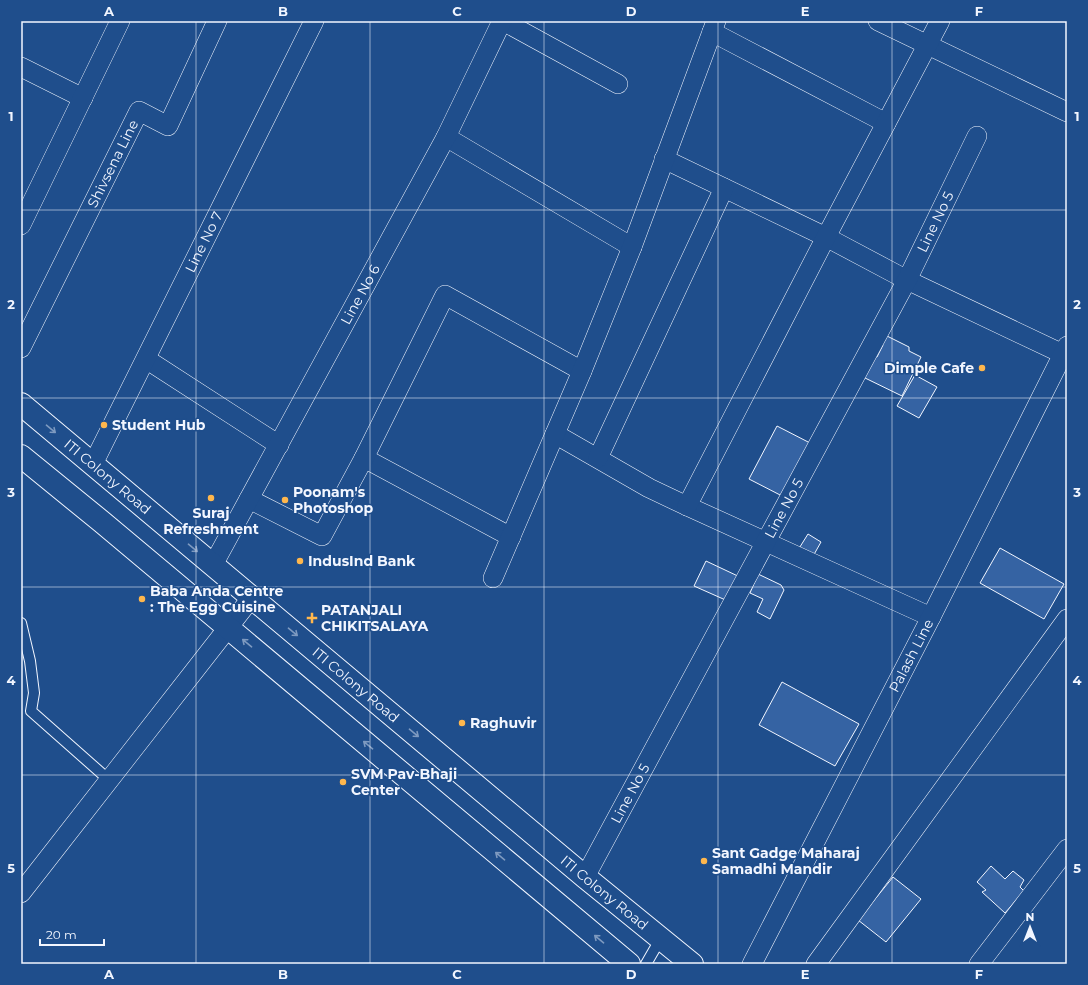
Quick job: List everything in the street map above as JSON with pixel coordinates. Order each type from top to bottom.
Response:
[{"type":"main road","name":"ITI Colony Road","points":[[21,404],[586,878],[692,964]]},
{"type":"main road","points":[[21,456],[228,627],[630,964]]},
{"type":"street","points":[[21,225],[120,21]]},
{"type":"street","name":"Shivsena Line","points":[[21,348],[139,111],[168,126],[217,21]]},
{"type":"street","name":"Line No 7","points":[[93,464],[314,21]]},
{"type":"street","points":[[503,21],[618,84]]},
{"type":"street","name":"Line No 6","points":[[213,564],[446,137],[503,21]]},
{"type":"street","points":[[878,21],[1067,112]]},
{"type":"street","points":[[687,506],[940,21]]},
{"type":"street","points":[[493,578],[582,371],[632,247],[714,27],[886,123]]},
{"type":"street","points":[[21,67],[83,98]]},
{"type":"street","name":"Line No 5","points":[[586,878],[907,280],[977,136]]},
{"type":"street","points":[[446,137],[632,247]]},
{"type":"street","points":[[664,159],[826,237],[907,280],[1065,350]]},
{"type":"street","points":[[598,458],[724,188]]},
{"type":"street","points":[[249,499],[322,536],[364,458],[445,295],[582,371]]},
{"type":"street","name":"Palash Line","points":[[752,964],[931,617],[1065,350]]},
{"type":"street","points":[[146,359],[278,445]]},
{"type":"street","points":[[555,434],[649,488],[931,617]]},
{"type":"street","points":[[364,458],[511,537]]},
{"type":"street","points":[[21,893],[252,598]]},
{"type":"street","points":[[816,964],[1067,619]]},
{"type":"street","points":[[979,964],[1067,849]]},
{"type":"lane","points":[[21,623],[31,667],[34,693],[32,711]]},
{"type":"lane","points":[[21,714],[32,711]]},
{"type":"lane","points":[[32,711],[109,780]]},
{"type":"lane","points":[[646,964],[661,938]]},
{"type":"building","points":[[885,335],[909,347],[909,351],[921,357],[902,396],[863,377],[874,356],[877,357],[883,345],[880,344]]},
{"type":"building","points":[[915,375],[937,387],[919,418],[897,406]]},
{"type":"building","points":[[777,426],[812,444],[784,497],[749,479]]},
{"type":"building","points":[[808,534],[821,542],[812,558],[798,550]]},
{"type":"building","points":[[1000,548],[1064,584],[1044,619],[980,583]]},
{"type":"building","points":[[706,561],[742,578],[730,602],[694,586]]},
{"type":"building","points":[[758,574],[781,585],[784,590],[770,619],[757,612],[763,599],[750,593]]},
{"type":"building","points":[[782,682],[859,724],[835,766],[759,725]]},
{"type":"building","points":[[991,866],[1005,879],[1013,871],[1024,880],[1020,887],[1024,891],[1005,913],[982,892],[986,890],[977,882]]},
{"type":"building","points":[[893,877],[921,899],[886,942],[858,920]]},
{"type":"place","name":"Dimple Cafe","points":[[982,368]]},
{"type":"place","name":"Student Hub","points":[[104,425]]},
{"type":"place","name":"Suraj Refreshment","points":[[211,498]]},
{"type":"place","name":"Poonam's Photoshop","points":[[285,500]]},
{"type":"place","name":"IndusInd Bank","points":[[300,561]]},
{"type":"place","name":"Baba Anda Centre : The Egg Cuisine","points":[[142,599]]},
{"type":"place","name":"PATANJALI CHIKITSALAYA","points":[[312,618]]},
{"type":"place","name":"Raghuvir","points":[[462,723]]},
{"type":"place","name":"SVM Pav-Bhaji Center","points":[[343,782]]},
{"type":"place","name":"Sant Gadge Maharaj Samadhi Mandir","points":[[704,861]]}]
